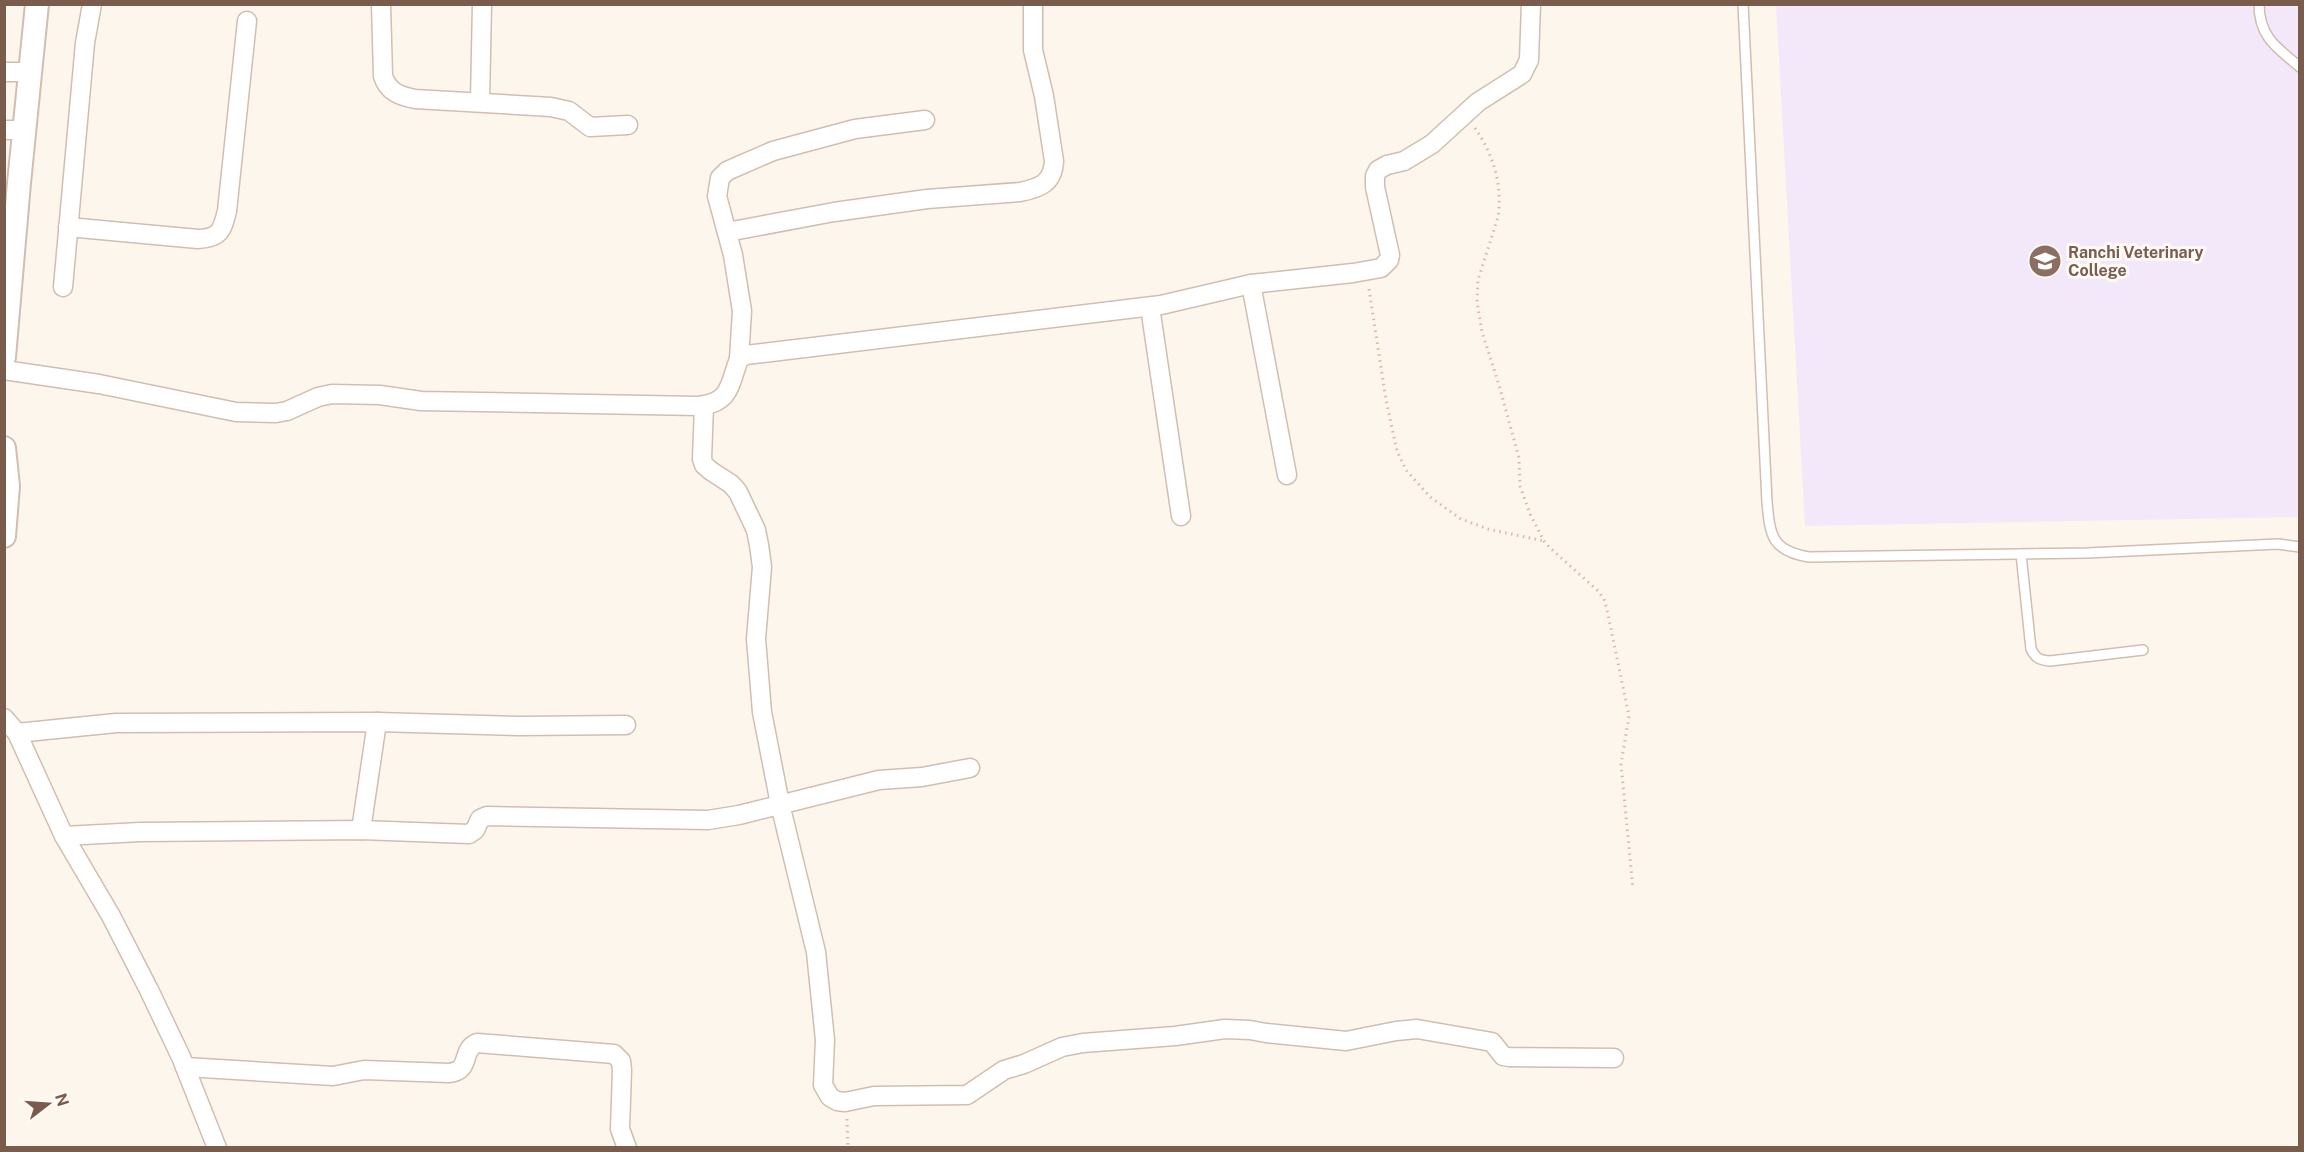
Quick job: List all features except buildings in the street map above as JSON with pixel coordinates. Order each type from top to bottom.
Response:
[{"type":"street","points":[[4,357],[15,130],[30,72],[38,4]]},
{"type":"street","points":[[63,287],[76,165],[85,43],[92,4]]},
{"type":"street","points":[[381,4],[383,76],[385,83],[398,95],[415,99],[552,107],[569,111],[590,127],[628,125]]},
{"type":"street","points":[[480,102],[482,4]]},
{"type":"street","points":[[727,232],[834,212],[927,199],[1020,192],[1039,187],[1046,182],[1054,171],[1054,161],[1044,96],[1033,50],[1033,4]]},
{"type":"street","points":[[739,359],[746,355],[1150,307],[1251,284],[1366,271],[1385,265],[1390,255],[1375,187],[1375,176],[1378,170],[1413,156],[1432,144],[1478,102],[1516,79],[1527,67],[1530,54],[1531,4]]},
{"type":"street","points":[[68,227],[198,239],[217,235],[223,226],[227,211],[247,21]]},
{"type":"street","points":[[4,72],[30,72]]},
{"type":"street","points":[[4,370],[99,384],[236,412],[287,411],[318,396],[332,394],[380,395],[421,401],[704,406],[717,403],[726,395],[739,359],[742,311],[733,255],[717,196],[720,178],[727,171],[773,151],[855,129],[925,120]]},
{"type":"street","points":[[1251,284],[1287,475]]},
{"type":"street","points":[[1150,307],[1181,516]]},
{"type":"street","points":[[704,406],[702,459],[704,465],[731,484],[738,492],[756,530],[759,545],[762,567],[756,639],[762,712],[780,804],[810,922],[817,960],[825,1040],[823,1085],[830,1097],[845,1102],[874,1096],[967,1095],[1004,1070],[1062,1047],[1225,1029],[1346,1041],[1417,1029],[1491,1042],[1503,1056],[1509,1057],[1614,1058]]},
{"type":"street","points":[[4,448],[6,486],[4,536]]},
{"type":"street","points":[[4,718],[17,734],[64,836],[116,926],[185,1067],[218,1148]]},
{"type":"street","points":[[361,830],[377,722]]},
{"type":"street","points":[[17,734],[116,723],[377,722],[519,726],[626,725]]},
{"type":"street","points":[[64,836],[140,832],[361,830],[470,834],[475,830],[480,819],[487,816],[708,820],[739,815],[879,780],[904,779],[970,768]]},
{"type":"street","points":[[185,1067],[333,1076],[364,1070],[449,1073],[459,1071],[468,1050],[477,1043],[614,1054],[621,1061],[621,1129],[627,1148]]},
{"type":"lane","points":[[1743,4],[1768,520],[1774,539],[1784,551],[1809,557],[2021,554],[2278,544],[2300,547]]},
{"type":"lane","points":[[2259,4],[2261,26],[2269,41],[2300,67]]},
{"type":"lane","points":[[2021,554],[2031,650],[2034,657],[2050,661],[2143,650]]},
{"type":"path","points":[[1466,114],[1490,151],[1497,177],[1500,206],[1477,287],[1479,322],[1519,458],[1520,486],[1530,514],[1544,541],[1597,590],[1604,599],[1607,610],[1629,717],[1622,764],[1633,889]]},
{"type":"path","points":[[1366,271],[1386,400],[1397,451],[1406,470],[1430,497],[1461,519],[1488,529],[1544,541]]},
{"type":"path","points":[[845,1102],[848,1148]]},
{"type":"shaded area","name":"Ranchi Veterinary College","points":[[1776,5],[2299,5],[2299,517],[1805,526]]},
{"type":"place","name":"Ranchi Veterinary College","points":[[2045,261]]}]
